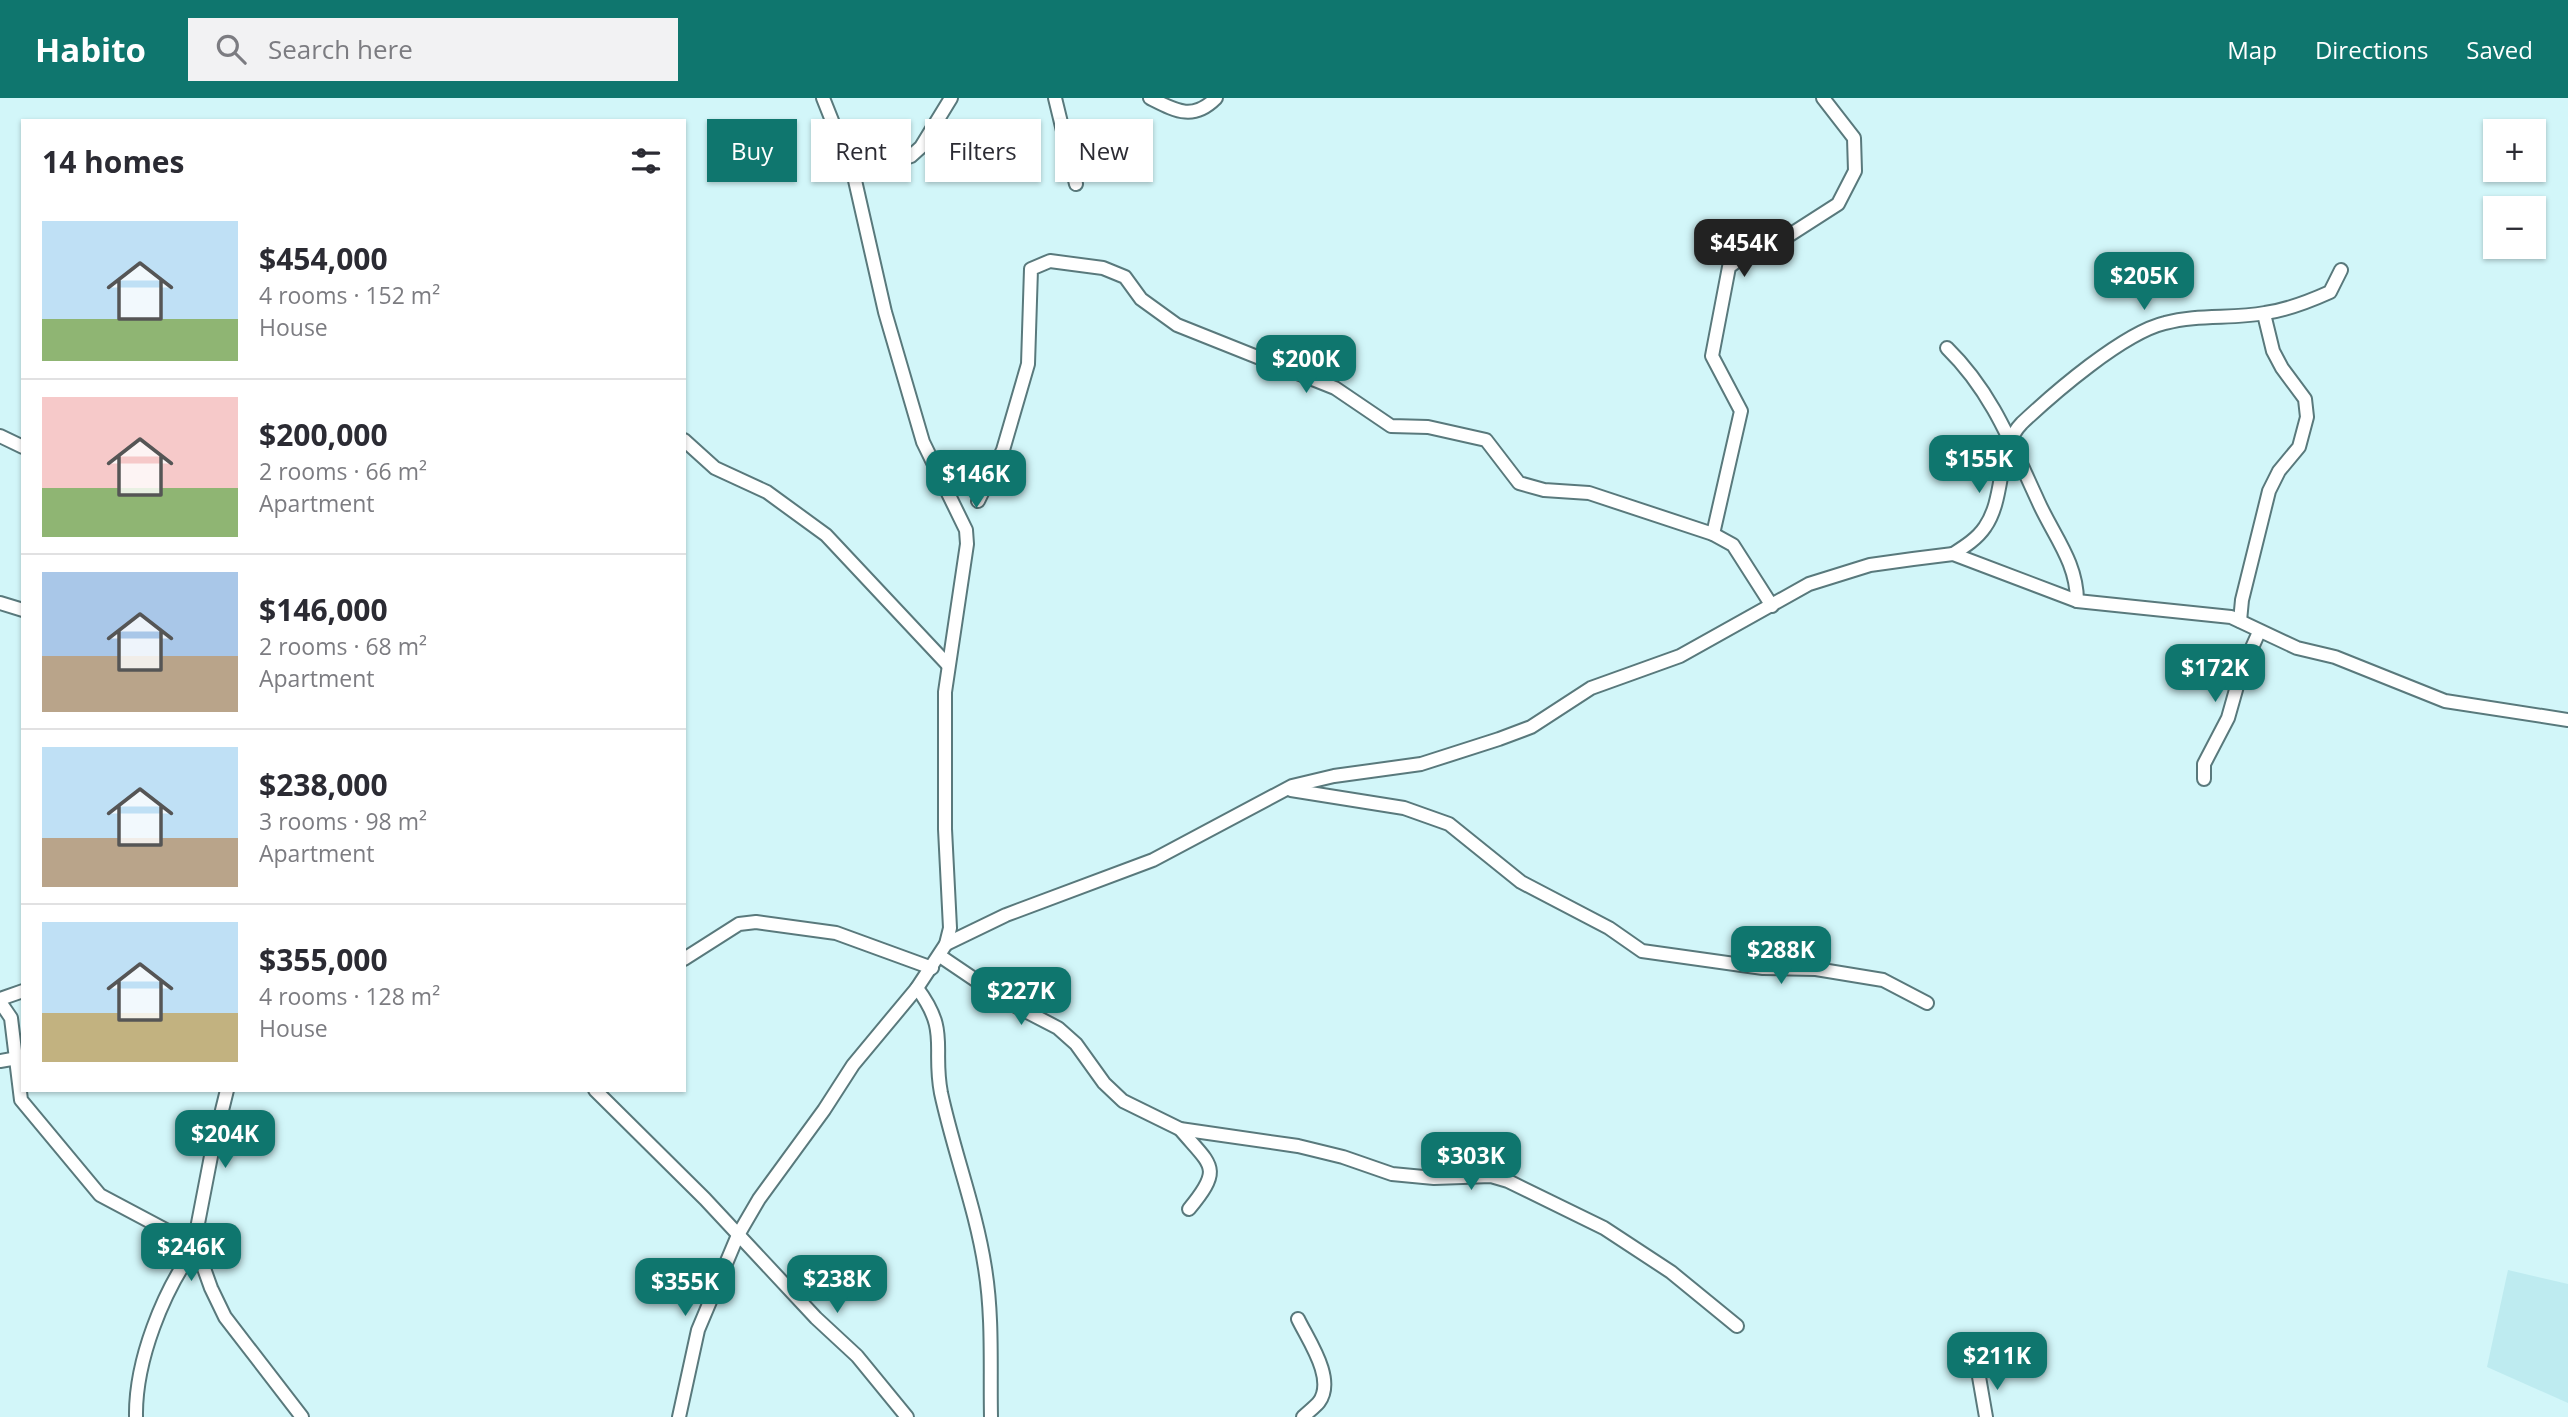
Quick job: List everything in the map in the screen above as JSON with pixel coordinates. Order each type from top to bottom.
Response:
[{"type":"street","points":[[823,98],[831,119]]},
{"type":"street","points":[[911,156],[921,147],[951,98]]},
{"type":"street","points":[[1055,98],[1076,184]]},
{"type":"street","points":[[1150,98],[1186,114],[1198,112],[1216,98]]},
{"type":"street","points":[[1713,534],[1741,418],[1741,411],[1712,356],[1729,268],[1762,242],[1785,238],[1838,204],[1855,171],[1854,138],[1823,98]]},
{"type":"street","points":[[679,1417],[698,1330],[738,1235],[759,1199],[824,1110],[853,1065],[932,968],[943,950],[950,928],[944,789],[948,665],[965,556],[966,530],[923,442],[885,312],[855,182]]},
{"type":"street","points":[[978,501],[1003,450],[1028,364],[1031,269],[1051,261],[1103,268],[1125,277],[1140,299],[1177,325],[1335,388],[1391,426],[1428,427],[1486,440],[1518,482],[1544,490],[1589,493],[1713,534],[1733,545],[1772,606]]},
{"type":"street","points":[[1953,554],[1980,534],[1989,521],[2011,441],[2020,426],[2057,392],[2142,332],[2167,322],[2191,318],[2264,314],[2330,292],[2341,270]]},
{"type":"street","points":[[2240,621],[2242,600],[2269,491],[2279,471],[2299,447],[2307,417],[2305,399],[2281,368],[2273,351],[2264,314]]},
{"type":"street","points":[[1947,348],[1987,395],[2011,441],[2071,566],[2077,601]]},
{"type":"street","points":[[0,436],[21,446]]},
{"type":"street","points":[[686,441],[715,468],[767,492],[826,535],[948,665]]},
{"type":"street","points":[[943,950],[1006,915],[1153,860],[1283,790],[1334,776],[1421,764],[1531,727],[1591,688],[1681,656],[1809,584],[1870,565],[1953,554],[2077,601],[2218,615],[2240,621],[2297,648],[2357,665],[2445,701],[2568,720]]},
{"type":"street","points":[[0,603],[21,606]]},
{"type":"street","points":[[2204,779],[2204,764],[2228,718],[2241,672],[2259,632]]},
{"type":"street","points":[[1283,790],[1298,789],[1405,808],[1449,824],[1521,882],[1609,929],[1643,951],[1763,968],[1816,969],[1883,980],[1927,1003]]},
{"type":"street","points":[[686,958],[739,924],[756,922],[836,933],[932,968]]},
{"type":"street","points":[[943,950],[1008,1002],[1058,1028],[1076,1044],[1104,1083],[1123,1101],[1180,1129],[1298,1146],[1343,1157],[1392,1174],[1434,1178],[1491,1176],[1508,1181],[1604,1228],[1671,1272],[1737,1326]]},
{"type":"street","points":[[917,988],[937,1020],[941,1091],[951,1140],[971,1199],[986,1270],[991,1417]]},
{"type":"street","points":[[21,991],[0,1000],[11,1018],[19,1058],[20,1098],[93,1188],[110,1201],[195,1245],[225,1317],[302,1417]]},
{"type":"street","points":[[0,1061],[19,1058]]},
{"type":"street","points":[[136,1417],[140,1374],[151,1334],[171,1286],[195,1245],[212,1151],[227,1092]]},
{"type":"street","points":[[598,1092],[816,1318],[857,1356],[907,1417]]},
{"type":"street","points":[[1180,1129],[1204,1155],[1211,1172],[1210,1181],[1189,1209]]},
{"type":"street","points":[[1298,1319],[1318,1361],[1324,1387],[1320,1401],[1303,1417]]},
{"type":"street","points":[[1978,1371],[1986,1417]]},
{"type":"shaded area","points":[[2508,1270],[2568,1284],[2568,1403],[2487,1367]]}]
